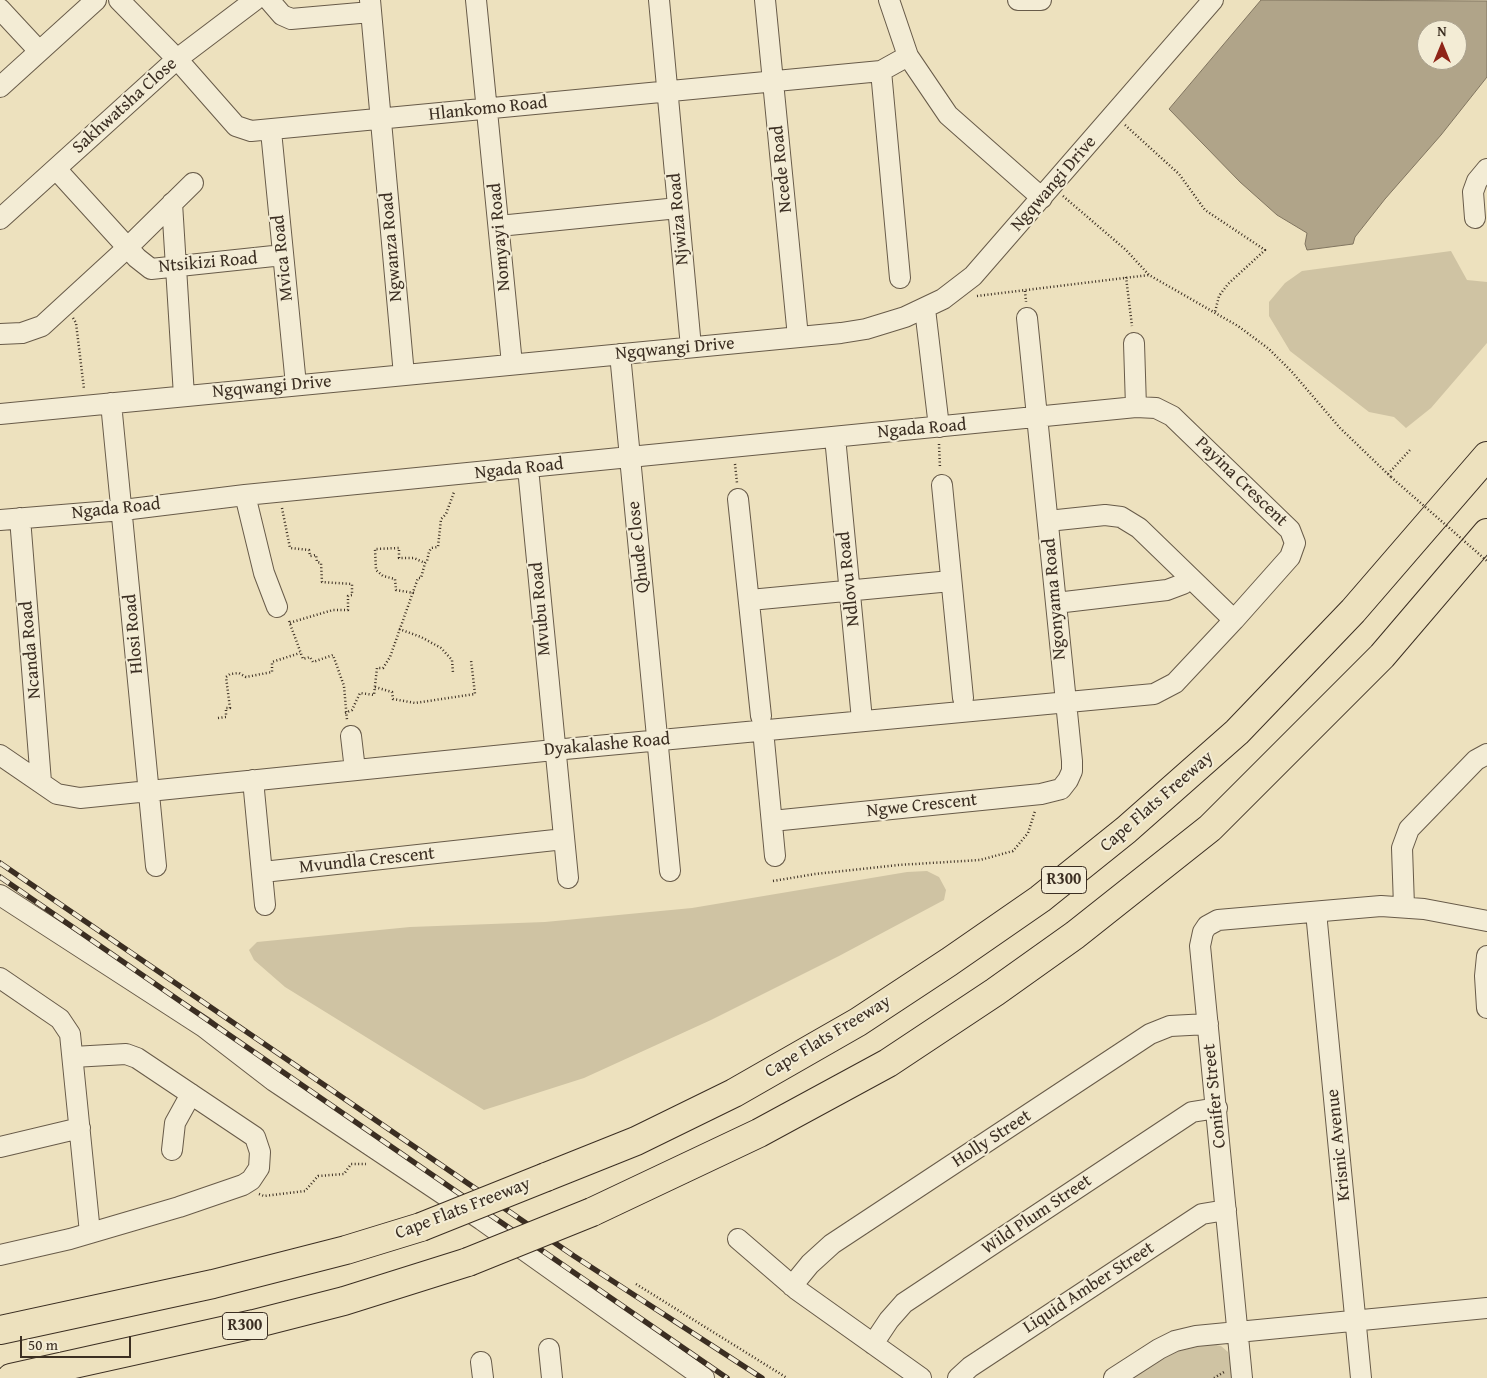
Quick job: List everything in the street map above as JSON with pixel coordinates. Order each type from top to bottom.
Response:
[{"type":"highway","name":"Cape Flats Freeway","points":[[0,1330],[223,1282],[346,1250],[421,1226],[636,1140],[734,1093],[858,1022],[1040,899],[1132,825],[1237,732],[1353,612],[1487,456]]},
{"type":"highway","name":"R300","points":[[14,1378],[308,1310],[468,1262],[592,1212],[759,1133],[888,1063],[1075,935],[1210,828],[1382,656],[1487,533]]},
{"type":"street","points":[[0,87],[96,0]]},
{"type":"street","name":"Hlankomo Road","points":[[119,0],[177,59],[236,126],[252,131],[271,131],[880,71],[908,56]]},
{"type":"street","name":"Sakhwatsha Close","points":[[0,219],[177,59],[255,0]]},
{"type":"street","points":[[269,0],[282,15],[291,19],[371,6]]},
{"type":"street","points":[[476,0],[482,0]]},
{"type":"street","name":"Nomyayi Road","points":[[476,0],[512,364]]},
{"type":"street","name":"Njwiza Road","points":[[659,0],[691,347]]},
{"type":"street","name":"Ncede Road","points":[[765,0],[798,337]]},
{"type":"street","points":[[889,0],[908,56],[948,115],[1051,196]]},
{"type":"street","points":[[1018,0],[1041,0]]},
{"type":"street","name":"Ngqwangi Drive","points":[[0,414],[798,337],[866,329],[925,309],[943,299],[973,276],[1051,196],[1213,0]]},
{"type":"street","name":"Ngwanza Road","points":[[371,6],[404,374]]},
{"type":"street","points":[[0,8],[39,51]]},
{"type":"street","points":[[880,71],[900,278]]},
{"type":"street","name":"Mvica Road","points":[[271,131],[296,385]]},
{"type":"street","name":"Ntsikizi Road","points":[[56,169],[127,248],[151,269],[283,256]]},
{"type":"street","points":[[1475,218],[1473,192],[1477,181],[1487,169]]},
{"type":"street","points":[[0,334],[22,333],[42,326],[127,248],[193,183]]},
{"type":"street","points":[[172,203],[184,396]]},
{"type":"street","points":[[499,226],[678,208]]},
{"type":"street","points":[[925,309],[938,427]]},
{"type":"street","name":"Ngonyama Road","points":[[1027,318],[1072,761],[1072,771],[1068,780]]},
{"type":"street","points":[[1134,343],[1136,407]]},
{"type":"street","name":"Qhude Close","points":[[620,354],[670,871]]},
{"type":"street","name":"Hlosi Road","points":[[111,403],[156,866]]},
{"type":"street","name":"Payina Crescent","points":[[1038,418],[1136,407],[1156,408],[1172,416],[1293,535],[1295,542],[1290,557],[1176,683],[1154,694],[1065,702]]},
{"type":"street","name":"Ngada Road","points":[[0,520],[122,510],[244,495],[456,476],[630,457],[1038,418]]},
{"type":"street","name":"Ndlovu Road","points":[[835,437],[862,720]]},
{"type":"street","name":"Mvubu Road","points":[[528,468],[554,750]]},
{"type":"street","points":[[942,485],[963,698]]},
{"type":"street","points":[[244,495],[264,573],[277,607]]},
{"type":"street","points":[[738,499],[750,600],[775,856]]},
{"type":"street","points":[[1048,521],[1104,515],[1121,517],[1139,528],[1234,620]]},
{"type":"street","name":"Ncanda Road","points":[[20,518],[41,782]]},
{"type":"street","points":[[1056,603],[1167,590],[1183,584],[1190,577]]},
{"type":"street","points":[[750,600],[951,581]]},
{"type":"street","name":"Dyakalashe Road","points":[[0,755],[57,794],[71,798],[657,740],[762,723],[862,720],[1065,702]]},
{"type":"street","points":[[351,736],[355,770]]},
{"type":"street","points":[[554,750],[568,878]]},
{"type":"street","points":[[1404,906],[1402,848],[1408,829],[1476,760],[1487,754]]},
{"type":"street","points":[[252,780],[265,905]]},
{"type":"street","name":"Ngwe Crescent","points":[[772,821],[1040,794],[1061,789],[1068,780]]},
{"type":"street","name":"Mvundla Crescent","points":[[263,872],[564,839]]},
{"type":"street","points":[[0,895],[204,1027],[274,1081],[388,1155],[704,1378]]},
{"type":"street","name":"Conifer Street","points":[[1242,1378],[1200,946],[1203,932],[1207,926],[1218,920],[1404,906],[1487,921]]},
{"type":"street","name":"Krisnic Avenue","points":[[1316,912],[1361,1378]]},
{"type":"street","points":[[1487,956],[1485,976],[1487,1008]]},
{"type":"street","points":[[0,978],[60,1018],[70,1034],[90,1233]]},
{"type":"street","name":"Holly Street","points":[[792,1286],[810,1264],[832,1244],[1150,1034],[1170,1026],[1208,1024]]},
{"type":"street","points":[[0,1255],[90,1233],[179,1208],[243,1185],[252,1180],[259,1168],[260,1152],[255,1137],[137,1058],[126,1054],[73,1056]]},
{"type":"street","points":[[172,1150],[175,1123],[191,1094]]},
{"type":"street","name":"Wild Plum Street","points":[[873,1344],[888,1320],[904,1303],[1192,1112],[1217,1108]]},
{"type":"street","points":[[0,1147],[80,1128]]},
{"type":"street","name":"Liquid Amber Street","points":[[958,1378],[970,1367],[1202,1214],[1226,1210]]},
{"type":"street","points":[[738,1239],[792,1286],[921,1378]]},
{"type":"street","points":[[1114,1378],[1159,1349],[1176,1341],[1196,1336],[1487,1308]]},
{"type":"street","points":[[549,1349],[552,1378]]},
{"type":"path","points":[[1122,122],[1179,174],[1205,210],[1265,250],[1228,284],[1219,296],[1215,312]]},
{"type":"path","points":[[1051,196],[1126,250],[1149,274],[1215,312],[1269,349],[1292,372],[1340,428],[1390,476],[1487,561]]},
{"type":"path","points":[[977,296],[1149,274]]},
{"type":"path","points":[[1126,278],[1134,343]]},
{"type":"path","points":[[63,306],[76,323],[85,396]]},
{"type":"path","points":[[938,427],[942,485]]},
{"type":"path","points":[[733,448],[738,499]]},
{"type":"path","points":[[1390,476],[1410,450]]},
{"type":"path","points":[[345,713],[352,710],[360,694],[374,695],[377,668],[383,668],[390,657],[418,578],[421,578],[431,548],[438,547],[441,519],[446,514],[454,495],[456,476]]},
{"type":"path","points":[[280,492],[290,548],[309,550],[310,556],[316,555],[317,562],[321,563],[322,582],[352,584],[352,595],[348,596],[348,610],[333,610],[289,623]]},
{"type":"path","points":[[414,593],[396,590],[396,579],[382,576],[376,570],[375,550],[399,548],[399,558],[414,558],[425,562]]},
{"type":"path","points":[[277,607],[285,612],[303,659],[310,657],[313,662],[333,655],[344,686],[345,713],[351,736]]},
{"type":"path","points":[[399,629],[421,637],[441,648],[452,660],[453,673]]},
{"type":"path","points":[[218,718],[226,717],[226,708],[230,708],[226,677],[230,674],[239,674],[246,677],[272,672],[272,662],[300,653]]},
{"type":"path","points":[[375,687],[392,692],[393,699],[415,703],[475,694],[471,660]]},
{"type":"path","points":[[773,881],[815,874],[898,865],[980,860],[1013,851],[1028,833],[1040,794]]},
{"type":"path","points":[[243,1185],[264,1196],[305,1191],[318,1176],[344,1174],[351,1164],[381,1164],[388,1155]]},
{"type":"path","points":[[636,1284],[787,1378]]},
{"type":"shaded area","points":[[1261,0],[1487,1],[1487,77],[1441,135],[1385,199],[1355,237],[1353,244],[1307,250],[1305,244],[1307,233],[1277,215],[1240,182],[1169,109]]},
{"type":"shaded area","points":[[1451,251],[1467,280],[1487,282],[1487,343],[1431,408],[1406,428],[1394,417],[1369,412],[1290,351],[1269,316],[1269,302],[1285,283],[1302,271]]},
{"type":"shaded area","points":[[927,871],[939,877],[946,890],[944,900],[839,956],[711,1020],[584,1078],[484,1110],[285,987],[254,960],[249,950],[257,942],[410,927],[545,922],[692,908],[907,872]]},
{"type":"shaded area","points":[[1212,1344],[1221,1346],[1228,1352],[1233,1378],[1131,1378],[1177,1351]]},
{"type":"railway","points":[[0,863],[574,1256],[762,1378]]},
{"type":"railway","points":[[0,877],[727,1378]]}]
